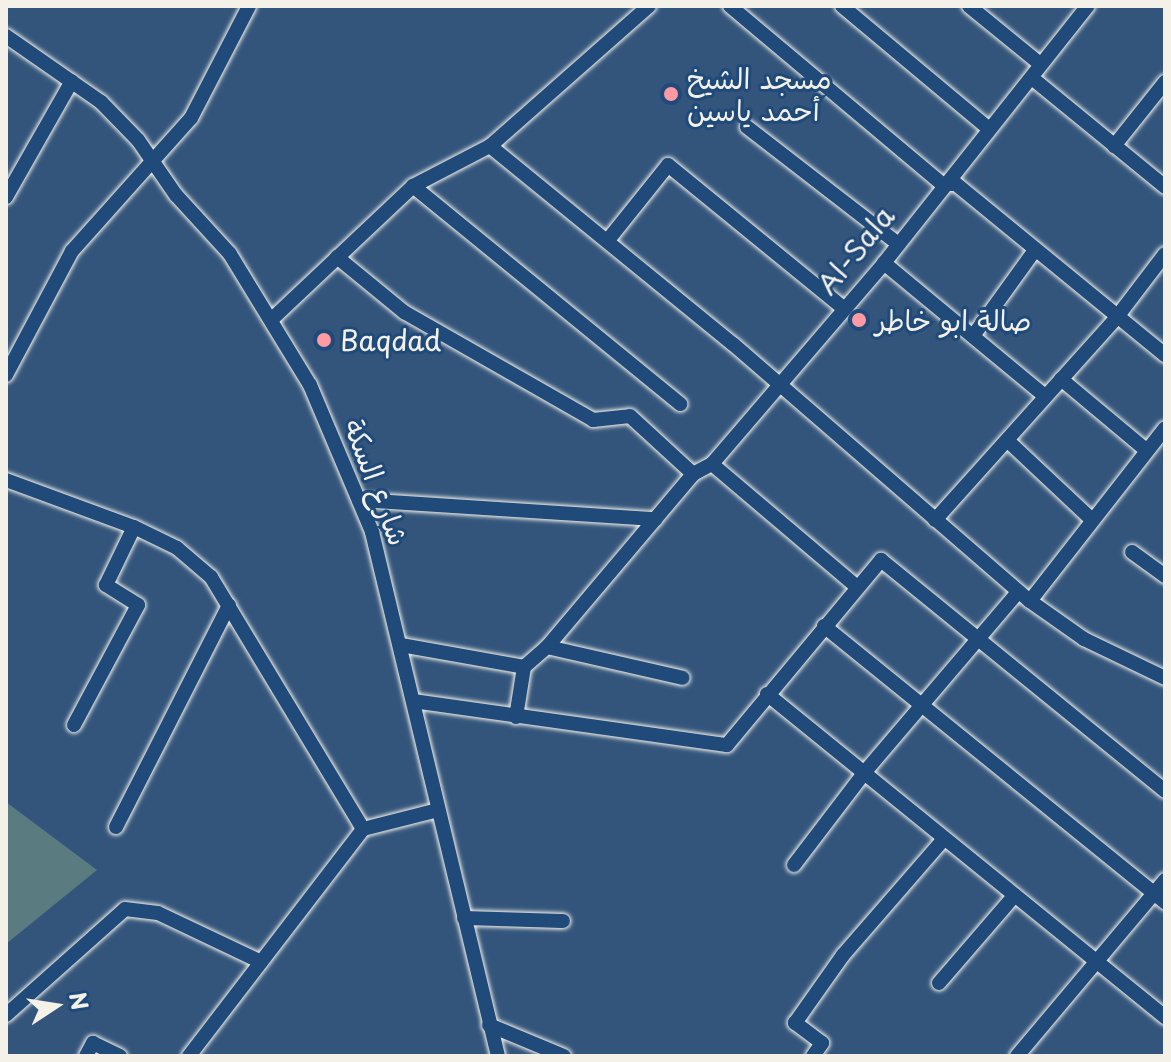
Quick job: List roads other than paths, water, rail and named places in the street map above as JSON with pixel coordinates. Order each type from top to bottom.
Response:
[{"type":"street","points":[[6,375],[72,251],[191,118],[249,6]]},
{"type":"street","points":[[272,319],[413,186],[490,146],[649,6]]},
{"type":"street","points":[[730,6],[942,184],[956,184],[1165,355]]},
{"type":"street","points":[[842,6],[989,129]]},
{"type":"street","points":[[969,6],[1040,64]]},
{"type":"street","name":"Al-Sala","points":[[524,667],[547,647],[693,474],[712,464],[842,307],[884,263],[942,184],[1088,6]]},
{"type":"street","name":"شارع السكة","points":[[6,36],[101,102],[154,158],[176,195],[230,254],[310,385],[359,500],[401,645],[498,1056]]},
{"type":"street","points":[[1032,78],[1165,187]]},
{"type":"street","points":[[6,197],[72,81]]},
{"type":"street","points":[[1114,146],[1165,82]]},
{"type":"street","points":[[747,127],[897,243]]},
{"type":"street","points":[[490,146],[608,240],[779,384],[1024,597],[1084,639],[1165,678]]},
{"type":"street","points":[[608,240],[668,165],[842,307]]},
{"type":"street","points":[[413,186],[680,404]]},
{"type":"street","points":[[973,336],[1035,250]]},
{"type":"street","points":[[935,520],[1117,317],[1165,254]]},
{"type":"street","points":[[337,257],[404,312],[593,420],[630,416],[693,474]]},
{"type":"street","points":[[884,263],[1045,396]]},
{"type":"street","points":[[1061,379],[1146,450]]},
{"type":"street","points":[[794,865],[864,773],[979,640],[1024,597],[1165,428]]},
{"type":"street","points":[[1008,441],[1090,518]]},
{"type":"street","points":[[712,464],[857,587]]},
{"type":"street","points":[[6,480],[134,527],[177,548],[211,577],[363,829]]},
{"type":"street","points":[[359,500],[655,519]]},
{"type":"street","points":[[74,725],[138,605],[106,585],[134,527]]},
{"type":"street","points":[[1132,552],[1165,576]]},
{"type":"street","points":[[413,701],[727,745],[881,560],[1165,791]]},
{"type":"street","points":[[116,827],[229,605]]},
{"type":"street","points":[[824,626],[1159,897]]},
{"type":"street","points":[[401,645],[524,667],[516,717]]},
{"type":"street","points":[[547,647],[683,678]]},
{"type":"street","points":[[767,694],[1165,1017]]},
{"type":"street","points":[[189,1056],[363,829],[438,810]]},
{"type":"street","points":[[813,1056],[822,1043],[795,1023],[843,955],[944,839]]},
{"type":"street","points":[[1017,1056],[1093,960],[1159,897],[1165,880]]},
{"type":"street","points":[[939,983],[1015,895]]},
{"type":"street","points":[[6,1015],[125,909],[158,913],[261,962]]},
{"type":"street","points":[[464,918],[563,921]]},
{"type":"street","points":[[489,1025],[564,1056]]},
{"type":"street","points":[[86,1056],[93,1043],[120,1056]]},
{"type":"place","name":"مسجد الشيخ أحمد ياسين","points":[[671,94]]},
{"type":"place","name":"صالة ابو خاطر","points":[[859,320]]},
{"type":"place","name":"Baqdad","points":[[324,340]]}]
